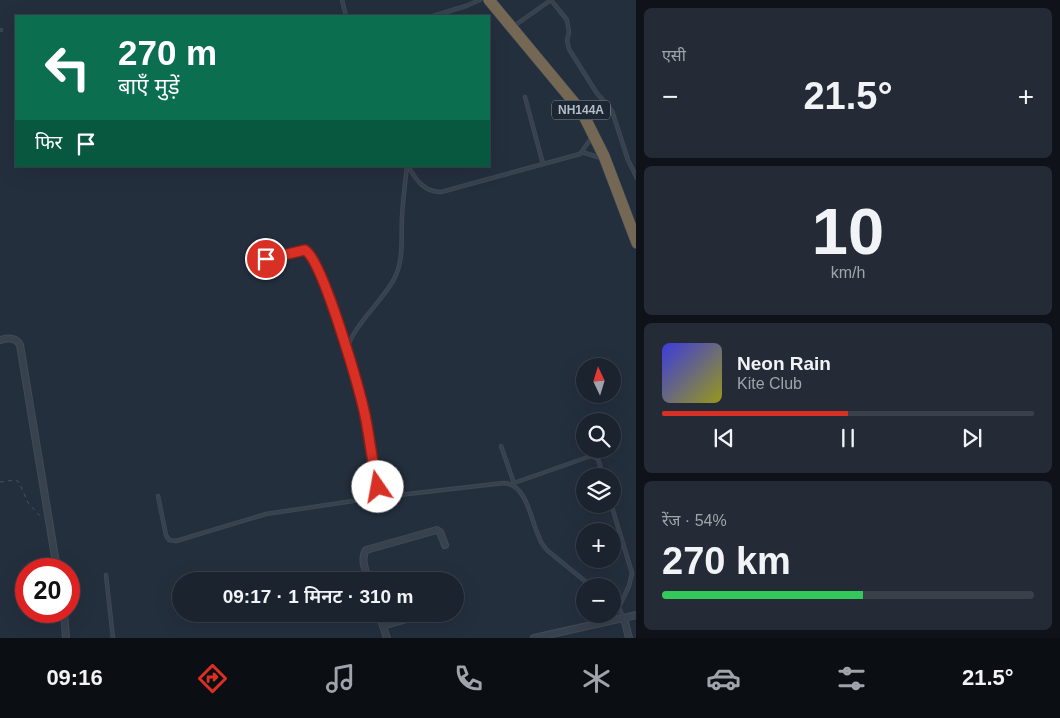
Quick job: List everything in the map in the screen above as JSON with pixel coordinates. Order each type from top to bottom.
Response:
[{"type":"highway","name":"NH144A","points":[[488,0],[578,106],[594,134],[636,243]]},
{"type":"street","points":[[0,340],[15,340],[20,345],[55,558]]},
{"type":"street","points":[[367,572],[363,556],[366,550],[437,530],[440,532],[444,545]]},
{"type":"street","points":[[534,638],[636,615]]},
{"type":"street","points":[[624,618],[629,638]]},
{"type":"street","points":[[382,622],[387,638]]},
{"type":"street","points":[[383,626],[396,622]]},
{"type":"street","points":[[65,623],[66,638]]},
{"type":"lane","points":[[342,0],[346,15]]},
{"type":"lane","points":[[436,15],[471,5],[480,0]]},
{"type":"lane","points":[[512,28],[551,0],[567,20],[569,49],[596,92],[612,111],[636,178]]},
{"type":"lane","points":[[525,98],[543,164]]},
{"type":"lane","points":[[582,152],[594,134]]},
{"type":"lane","points":[[409,167],[421,185],[433,191],[441,192],[582,152],[605,160]]},
{"type":"lane","points":[[347,351],[352,338],[391,284],[398,271],[402,212],[408,167]]},
{"type":"lane","points":[[266,259],[307,250],[323,280],[347,351],[364,412],[377,481],[380,490],[386,495]]},
{"type":"lane","points":[[501,446],[512,483],[526,502],[539,537],[548,551],[581,578]]},
{"type":"lane","points":[[158,496],[166,535],[170,540],[176,542],[266,514],[386,495],[400,496],[512,483],[591,456],[598,459],[601,468]]},
{"type":"lane","points":[[614,513],[632,576],[621,603]]},
{"type":"lane","points":[[106,575],[113,638]]},
{"type":"lane","points":[[621,611],[624,618]]},
{"type":"path","points":[[0,482],[15,480],[19,482],[28,503],[49,526]]},
{"type":"route","points":[[266,259],[307,250],[323,280],[347,351],[364,412],[378,487]]}]
